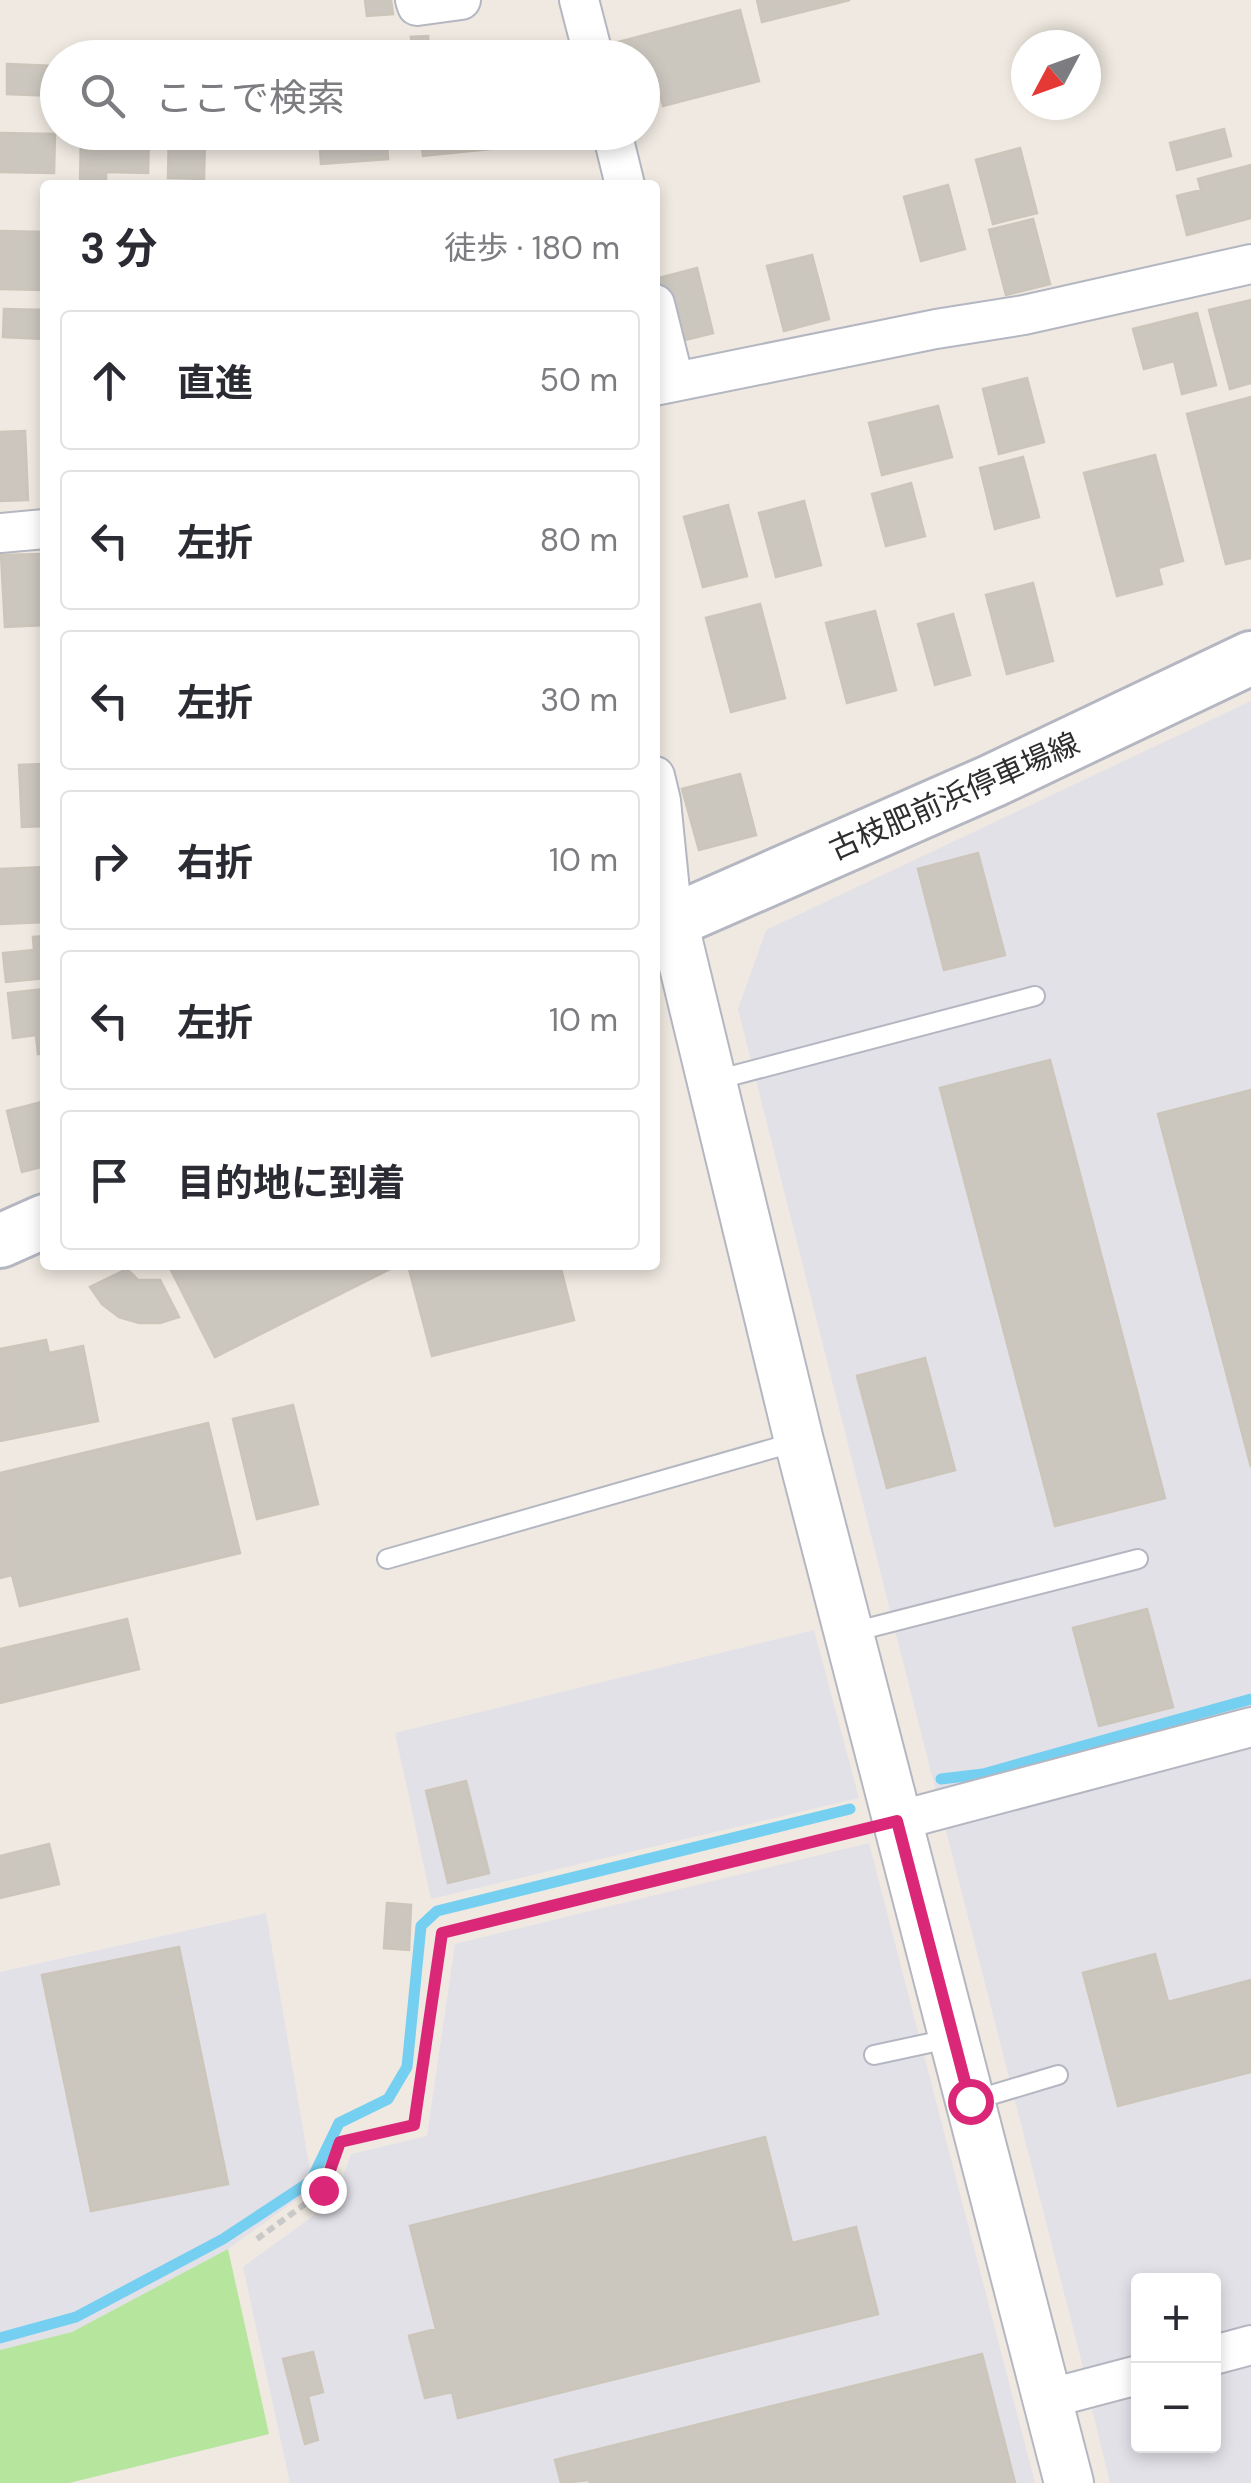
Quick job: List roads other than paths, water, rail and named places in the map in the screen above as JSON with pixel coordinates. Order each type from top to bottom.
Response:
[{"type":"main road","name":"古枝肥前浜停車場線","points":[[664,925],[992,781],[1251,658]]},
{"type":"main road","points":[[0,1241],[40,1223]]},
{"type":"street","points":[[415,0],[417,6],[461,0]]},
{"type":"street","points":[[580,0],[590,40]]},
{"type":"street","points":[[616,150],[624,180]]},
{"type":"street","points":[[660,348],[664,383],[936,329],[1024,316],[1251,264]]},
{"type":"street","points":[[0,532],[40,530]]},
{"type":"street","points":[[660,798],[664,925],[712,1081],[799,1441],[1069,2483]]},
{"type":"street","points":[[897,1821],[1251,1728]]},
{"type":"street","points":[[1221,2353],[1251,2345]]},
{"type":"street","points":[[1047,2399],[1131,2377]]},
{"type":"lane","points":[[712,1081],[1035,996]]},
{"type":"lane","points":[[387,1559],[799,1441]]},
{"type":"lane","points":[[849,1633],[1138,1559]]},
{"type":"lane","points":[[874,2055],[954,2038]]},
{"type":"lane","points":[[970,2101],[1058,2075]]},
{"type":"waterway","points":[[941,1779],[983,1774],[1251,1699]]},
{"type":"waterway","points":[[0,2338],[76,2317],[223,2239],[311,2181],[339,2123],[388,2099],[407,2067],[421,1926],[437,1911],[850,1809]]}]
